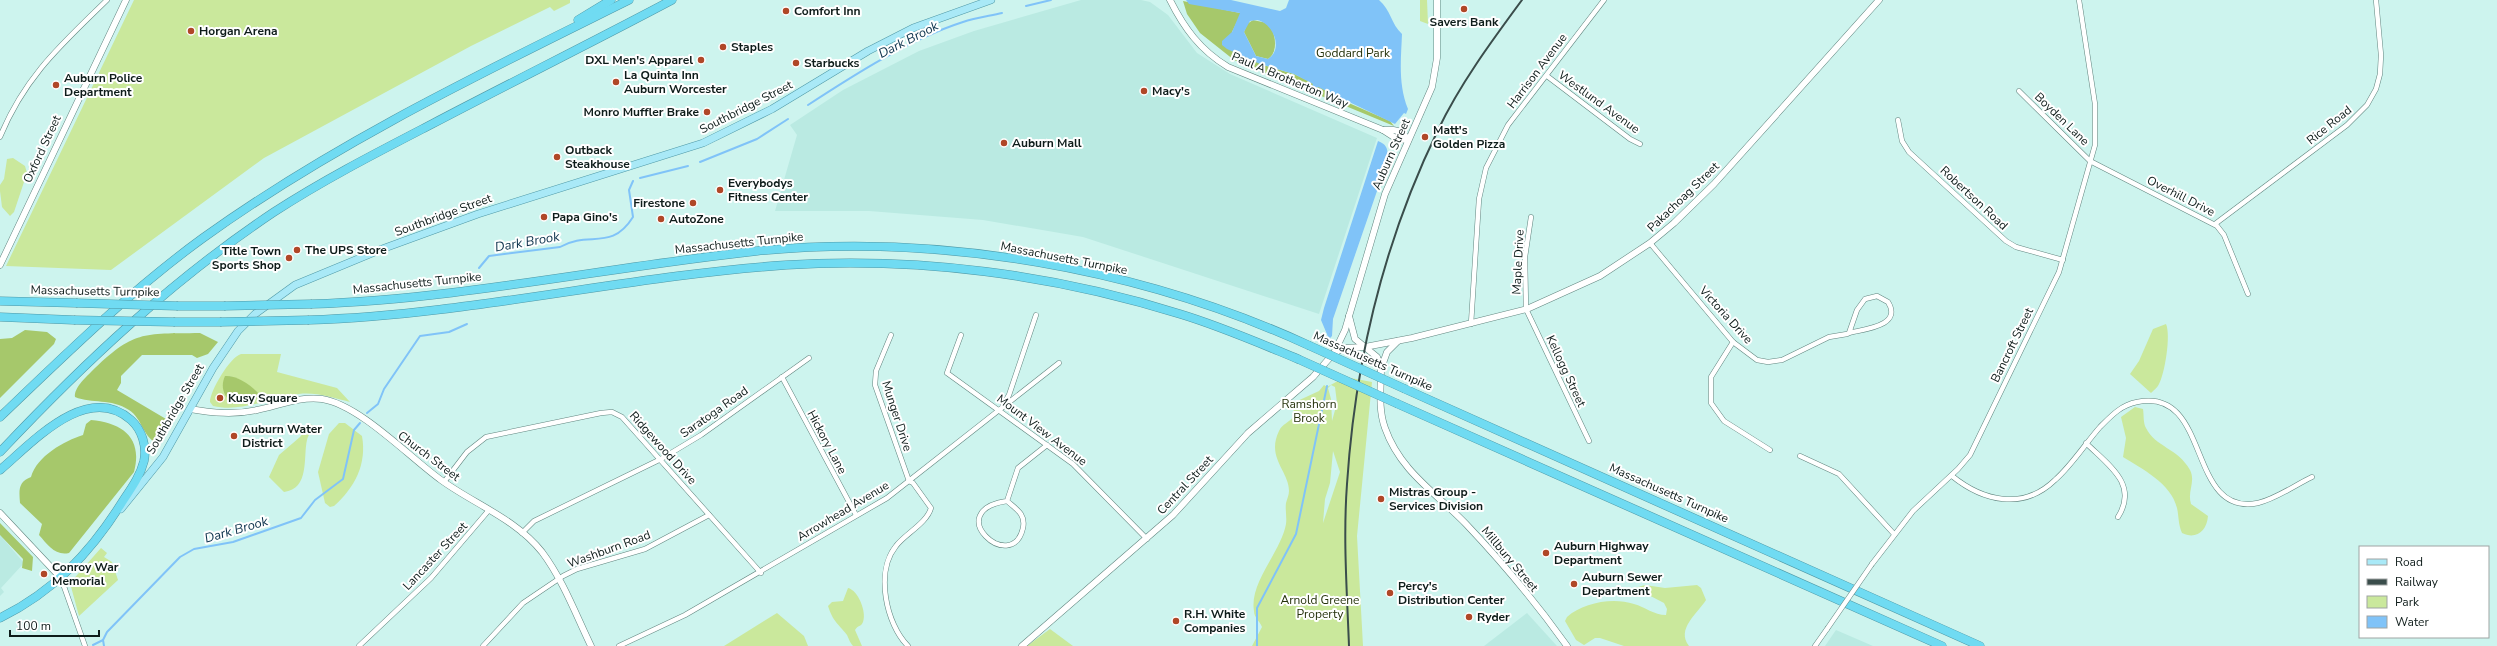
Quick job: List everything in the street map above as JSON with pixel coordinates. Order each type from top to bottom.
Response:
[{"type":"highway","points":[[528,50],[611,0]]},
{"type":"highway","points":[[0,418],[125,301],[177,258],[226,222],[319,162],[528,50],[629,0]]},
{"type":"highway","points":[[0,452],[106,345],[143,311],[195,268],[263,220],[348,168],[672,0]]},
{"type":"highway","name":"Massachusetts Turnpike","points":[[2,301],[178,306],[312,304],[426,296],[757,251],[824,247],[914,250],[1014,258],[1110,278],[1204,305],[1308,345],[1980,646]]},
{"type":"highway","points":[[0,317],[176,322],[309,320],[452,309],[765,267],[820,264],[892,264],[1007,275],[1100,293],[1188,316],[1298,359],[1942,646]]},
{"type":"highway","points":[[0,470],[71,413],[88,408],[105,408],[122,414],[133,422],[140,432],[144,444],[144,461],[137,480],[104,530]]},
{"type":"highway","name":"Southbridge Street","points":[[0,618],[28,603],[61,578],[104,530]]},
{"type":"main road","name":"Southbridge Street","points":[[104,530],[163,457],[213,368],[238,331],[255,314],[295,285],[382,249],[478,214],[704,143],[772,110],[868,51],[913,28],[991,0]]},
{"type":"street","points":[[0,137],[17,100],[41,66],[107,0]]},
{"type":"street","name":"Oxford Street","points":[[0,265],[126,0]]},
{"type":"street","name":"Paul A Brotherton Way","points":[[1170,0],[1190,35],[1221,63],[1251,78],[1382,130],[1392,129],[1404,134],[1408,140]]},
{"type":"street","name":"Auburn Street","points":[[1333,354],[1342,337],[1349,316],[1385,194],[1408,140],[1426,105],[1434,80],[1437,58],[1437,0]]},
{"type":"street","name":"Harrison Avenue","points":[[1471,324],[1479,199],[1483,174],[1503,133],[1604,0]]},
{"type":"street","name":"Pakachoag Street","points":[[1365,347],[1399,341],[1526,309],[1591,281],[1650,243],[1714,184],[1878,0]]},
{"type":"street","name":"Bancroft Street","points":[[1816,646],[1894,534],[1925,498],[1952,476],[1965,463],[1979,441],[2063,260],[2096,137],[2096,115],[2079,0]]},
{"type":"street","name":"Rice Road","points":[[2215,224],[2347,125],[2367,106],[2376,89],[2380,74],[2381,55],[2376,0]]},
{"type":"street","name":"Westlund Avenue","points":[[1547,76],[1624,135],[1640,144]]},
{"type":"street","name":"Boyden Lane","points":[[2019,92],[2090,161]]},
{"type":"street","name":"Robertson Road","points":[[1898,120],[1902,141],[1907,150],[2006,241],[2016,247],[2063,260]]},
{"type":"street","name":"Overhill Drive","points":[[2090,161],[2215,224],[2224,235],[2248,294]]},
{"type":"street","name":"Maple Drive","points":[[1526,309],[1525,257],[1531,217]]},
{"type":"street","name":"Victoria Drive","points":[[1650,243],[1733,342],[1757,360],[1773,362],[1829,336],[1849,333],[1886,322],[1891,312],[1888,302],[1877,296],[1865,299],[1857,310],[1849,333]]},
{"type":"street","name":"Kellogg Street","points":[[1526,309],[1589,442]]},
{"type":"street","points":[[999,410],[1009,395],[1036,315]]},
{"type":"street","points":[[1349,316],[1354,337],[1377,357],[1381,368]]},
{"type":"street","name":"Munger Drive","points":[[891,335],[877,368],[875,386],[909,481]]},
{"type":"street","name":"Mount View Avenue","points":[[961,335],[948,373],[1047,445],[1084,474],[1147,539]]},
{"type":"street","points":[[1381,368],[1385,355],[1399,341]]},
{"type":"street","points":[[1733,342],[1711,377],[1711,403],[1724,421],[1770,450]]},
{"type":"street","name":"Central Street","points":[[1022,646],[1147,539],[1187,501],[1248,433],[1313,377],[1333,354],[1351,346],[1365,347]]},
{"type":"street","name":"Saratoga Road","points":[[522,533],[534,521],[660,459],[701,435],[809,358]]},
{"type":"street","name":"Arrowhead Avenue","points":[[619,646],[685,615],[761,573],[856,515],[887,498],[1059,363]]},
{"type":"street","name":"Millbury Street","points":[[1381,368],[1382,418],[1402,462],[1413,476],[1451,509],[1471,529],[1567,646]]},
{"type":"street","name":"Hickory Lane","points":[[782,377],[856,515]]},
{"type":"street","name":"Church Street","points":[[190,409],[234,413],[257,410],[302,399],[329,401],[361,417],[444,482],[522,533],[541,552],[558,579],[590,646]]},
{"type":"street","points":[[1952,476],[1986,496],[2003,500],[2020,499],[2036,493],[2056,479],[2110,417],[2124,406],[2144,401],[2159,402],[2171,408],[2190,430],[2196,441],[2210,480],[2228,499],[2241,503],[2259,503],[2312,477]]},
{"type":"street","name":"Ridgewood Drive","points":[[444,482],[467,452],[486,437],[609,412],[622,417],[761,573]]},
{"type":"street","points":[[2086,443],[2118,476],[2124,485],[2125,503],[2118,517]]},
{"type":"street","points":[[1007,501],[1018,468],[1047,445]]},
{"type":"street","points":[[1800,456],[1839,474],[1894,534]]},
{"type":"street","points":[[908,646],[893,624],[886,588],[886,571],[891,554],[930,511],[931,508],[913,483],[909,481]]},
{"type":"street","points":[[1007,501],[1020,511],[1024,520],[1023,527],[1016,540],[1000,545],[992,543],[983,535],[980,527],[980,518],[989,506],[997,502],[1007,501]]},
{"type":"street","name":"Lancaster Street","points":[[359,646],[431,578],[489,510]]},
{"type":"street","points":[[0,513],[61,578],[85,646]]},
{"type":"street","name":"Washburn Road","points":[[483,646],[523,603],[558,579],[577,569],[644,549],[709,515]]},
{"type":"shaded area","points":[[1081,0],[1141,0],[1150,2],[1168,15],[1197,53],[1230,74],[1377,138],[1319,314],[1083,237],[983,220],[869,211],[775,211],[797,135],[790,125],[843,90],[919,51],[974,31]]},
{"type":"shaded area","points":[[0,535],[24,563],[1,588],[4,592],[0,596]]},
{"type":"shaded area","points":[[1527,613],[1557,646],[1484,646]]},
{"type":"shaded area","points":[[1836,630],[1873,646],[1825,646]]},
{"type":"green space","points":[[134,0],[570,0],[570,3],[554,11],[550,7],[471,46],[264,158],[111,270],[6,266]]},
{"type":"green space","points":[[1420,0],[1427,0],[1428,24],[1420,21]]},
{"type":"green space","points":[[1183,1],[1240,13],[1232,32],[1260,64],[1294,74],[1330,91],[1335,97],[1390,121],[1394,126],[1234,60],[1200,33],[1187,14]]},
{"type":"green space","points":[[1253,20],[1267,23],[1274,36],[1274,52],[1268,59],[1256,56],[1244,32],[1247,24]]},
{"type":"green space","points":[[13,158],[25,166],[27,173],[14,212],[10,216],[2,207],[0,185],[4,179],[7,159]]},
{"type":"green space","points":[[2166,324],[2168,345],[2165,363],[2161,379],[2151,393],[2130,374],[2139,361],[2153,329]]},
{"type":"green space","points":[[25,330],[47,332],[56,339],[54,344],[0,398],[0,339],[12,338]]},
{"type":"green space","points":[[200,333],[218,342],[208,354],[197,358],[192,355],[142,355],[121,376],[121,383],[117,390],[166,419],[167,433],[159,444],[150,438],[134,414],[122,406],[108,402],[75,397],[76,390],[80,383],[106,358],[129,341],[151,335]]},
{"type":"green space","points":[[241,354],[281,354],[277,372],[337,388],[350,402],[325,396],[299,394],[235,408],[213,406],[210,402],[213,390],[221,375],[237,356]],"holes":[[[230,376],[256,391],[258,398],[242,403]]]},
{"type":"green space","points":[[225,376],[234,377],[247,384],[258,393],[258,398],[242,403],[231,403],[226,397],[223,387]]},
{"type":"green space","name":"Arnold Greene Property","points":[[1345,377],[1372,382],[1357,536],[1363,646],[1252,646],[1262,627],[1254,613],[1256,590],[1283,535],[1286,524],[1286,503],[1289,491],[1286,477],[1276,457],[1276,441],[1280,429],[1294,416],[1293,403],[1319,391],[1324,385],[1327,387]],"holes":[[[1331,385],[1335,387],[1337,403],[1332,421],[1331,399],[1328,388]],[[1333,451],[1340,472],[1323,523],[1325,499],[1330,483]]]},
{"type":"green space","points":[[2135,407],[2143,409],[2144,424],[2150,434],[2179,457],[2192,474],[2190,495],[2191,504],[2208,516],[2203,530],[2196,535],[2187,535],[2182,533],[2177,508],[2169,491],[2147,472],[2123,457],[2126,438],[2121,417]]},
{"type":"green space","points":[[91,420],[112,425],[128,434],[133,441],[136,450],[134,472],[69,553],[60,553],[52,549],[39,535],[42,524],[20,503],[20,487],[24,481],[31,477],[39,462],[52,450],[83,435],[86,424]]},
{"type":"green space","points":[[339,423],[345,423],[362,436],[363,456],[358,474],[348,491],[334,506],[330,507],[325,503],[318,472],[329,434]]},
{"type":"green space","points":[[310,424],[314,426],[307,440],[302,479],[292,490],[284,492],[269,477],[279,455],[300,437]]},
{"type":"green space","points":[[0,523],[33,557],[32,571],[22,568],[23,559],[0,535]]},
{"type":"green space","points":[[101,548],[107,553],[104,557],[112,562],[118,580],[79,616],[70,583]]},
{"type":"green space","points":[[1645,585],[1665,588],[1697,585],[1701,588],[1706,600],[1693,616],[1686,628],[1686,640],[1689,646],[1624,646],[1600,638],[1595,638],[1584,645],[1576,640],[1565,621],[1567,617],[1574,612],[1589,605],[1607,601],[1625,602],[1638,605],[1657,614],[1666,615],[1667,609],[1664,603],[1635,588]]},
{"type":"green space","points":[[848,588],[855,593],[863,607],[863,622],[855,630],[862,646],[852,645],[847,635],[834,619],[828,606],[832,602],[843,601]]},
{"type":"green space","points":[[777,613],[804,636],[808,646],[724,646]]},
{"type":"green space","points":[[1050,629],[1073,646],[1027,646]]},
{"type":"water","name":"Goddard Park","points":[[1186,0],[1231,0],[1280,11],[1286,8],[1289,0],[1379,0],[1386,8],[1395,26],[1402,34],[1401,81],[1408,109],[1406,114],[1404,113],[1395,124],[1318,87],[1314,91],[1311,88],[1313,84],[1294,74],[1260,64],[1227,49],[1222,45],[1222,41],[1232,32],[1240,13],[1189,4]],"holes":[[[1257,20],[1263,22],[1272,31],[1276,43],[1273,55],[1268,59],[1256,56],[1244,32],[1250,21]]]},
{"type":"water","points":[[1378,141],[1387,149],[1387,162],[1333,319],[1332,336],[1329,339],[1321,320]]},
{"type":"waterway","name":"Dark Brook","points":[[1026,6],[1051,0]]},
{"type":"waterway","name":"Dark Brook","points":[[808,105],[863,70],[923,38],[963,22],[1002,13]]},
{"type":"waterway","name":"Dark Brook","points":[[700,162],[757,139],[788,119]]},
{"type":"waterway","name":"Dark Brook","points":[[640,178],[688,166]]},
{"type":"waterway","name":"Dark Brook","points":[[479,268],[489,256],[560,247],[571,242],[599,239],[616,234],[625,228],[633,217],[629,190],[633,181]]},
{"type":"waterway","name":"Dark Brook","points":[[367,413],[378,404],[384,389],[420,336],[449,332],[467,324]]},
{"type":"waterway","name":"Ramshorn Brook","points":[[1257,646],[1257,608],[1296,534],[1327,386]]},
{"type":"waterway","name":"Dark Brook","points":[[104,646],[103,640],[107,632],[180,557],[194,549],[233,542],[301,518],[315,500],[343,479],[354,430],[360,423]]},
{"type":"waterway","points":[[93,645],[103,640]]},
{"type":"railway","points":[[1349,646],[1345,545],[1347,484],[1357,393],[1375,303],[1402,215],[1438,130],[1466,80],[1522,0]]},
{"type":"place","name":"Savers Bank","points":[[1464,9]]},
{"type":"place","name":"Comfort Inn","points":[[786,11]]},
{"type":"place","name":"Horgan Arena","points":[[191,31]]},
{"type":"place","name":"Staples","points":[[723,47]]},
{"type":"place","name":"DXL Men's Apparel","points":[[701,60]]},
{"type":"place","name":"Starbucks","points":[[796,63]]},
{"type":"place","name":"La Quinta Inn Auburn Worcester","points":[[616,82]]},
{"type":"place","name":"Auburn Police Department","points":[[56,85]]},
{"type":"place","name":"Macy's","points":[[1144,91]]},
{"type":"place","name":"Monro Muffler Brake","points":[[707,112]]},
{"type":"place","name":"Matt's Golden Pizza","points":[[1425,137]]},
{"type":"place","name":"Auburn Mall","points":[[1004,143]]},
{"type":"place","name":"Outback Steakhouse","points":[[557,157]]},
{"type":"place","name":"Everybodys Fitness Center","points":[[720,190]]},
{"type":"place","name":"Firestone","points":[[693,203]]},
{"type":"place","name":"Papa Gino's","points":[[544,217]]},
{"type":"place","name":"AutoZone","points":[[661,219]]},
{"type":"place","name":"The UPS Store","points":[[297,250]]},
{"type":"place","name":"Title Town Sports Shop","points":[[289,258]]},
{"type":"place","name":"Kusy Square","points":[[220,398]]},
{"type":"place","name":"Auburn Water District","points":[[234,436]]},
{"type":"place","name":"Mistras Group - Services Division","points":[[1381,499]]},
{"type":"place","name":"Auburn Highway Department","points":[[1546,553]]},
{"type":"place","name":"Conroy War Memorial","points":[[44,574]]},
{"type":"place","name":"Auburn Sewer Department","points":[[1574,584]]},
{"type":"place","name":"Percy's Distribution Center","points":[[1390,593]]},
{"type":"place","name":"Ryder","points":[[1469,617]]},
{"type":"place","name":"R.H. White Companies","points":[[1176,621]]}]
